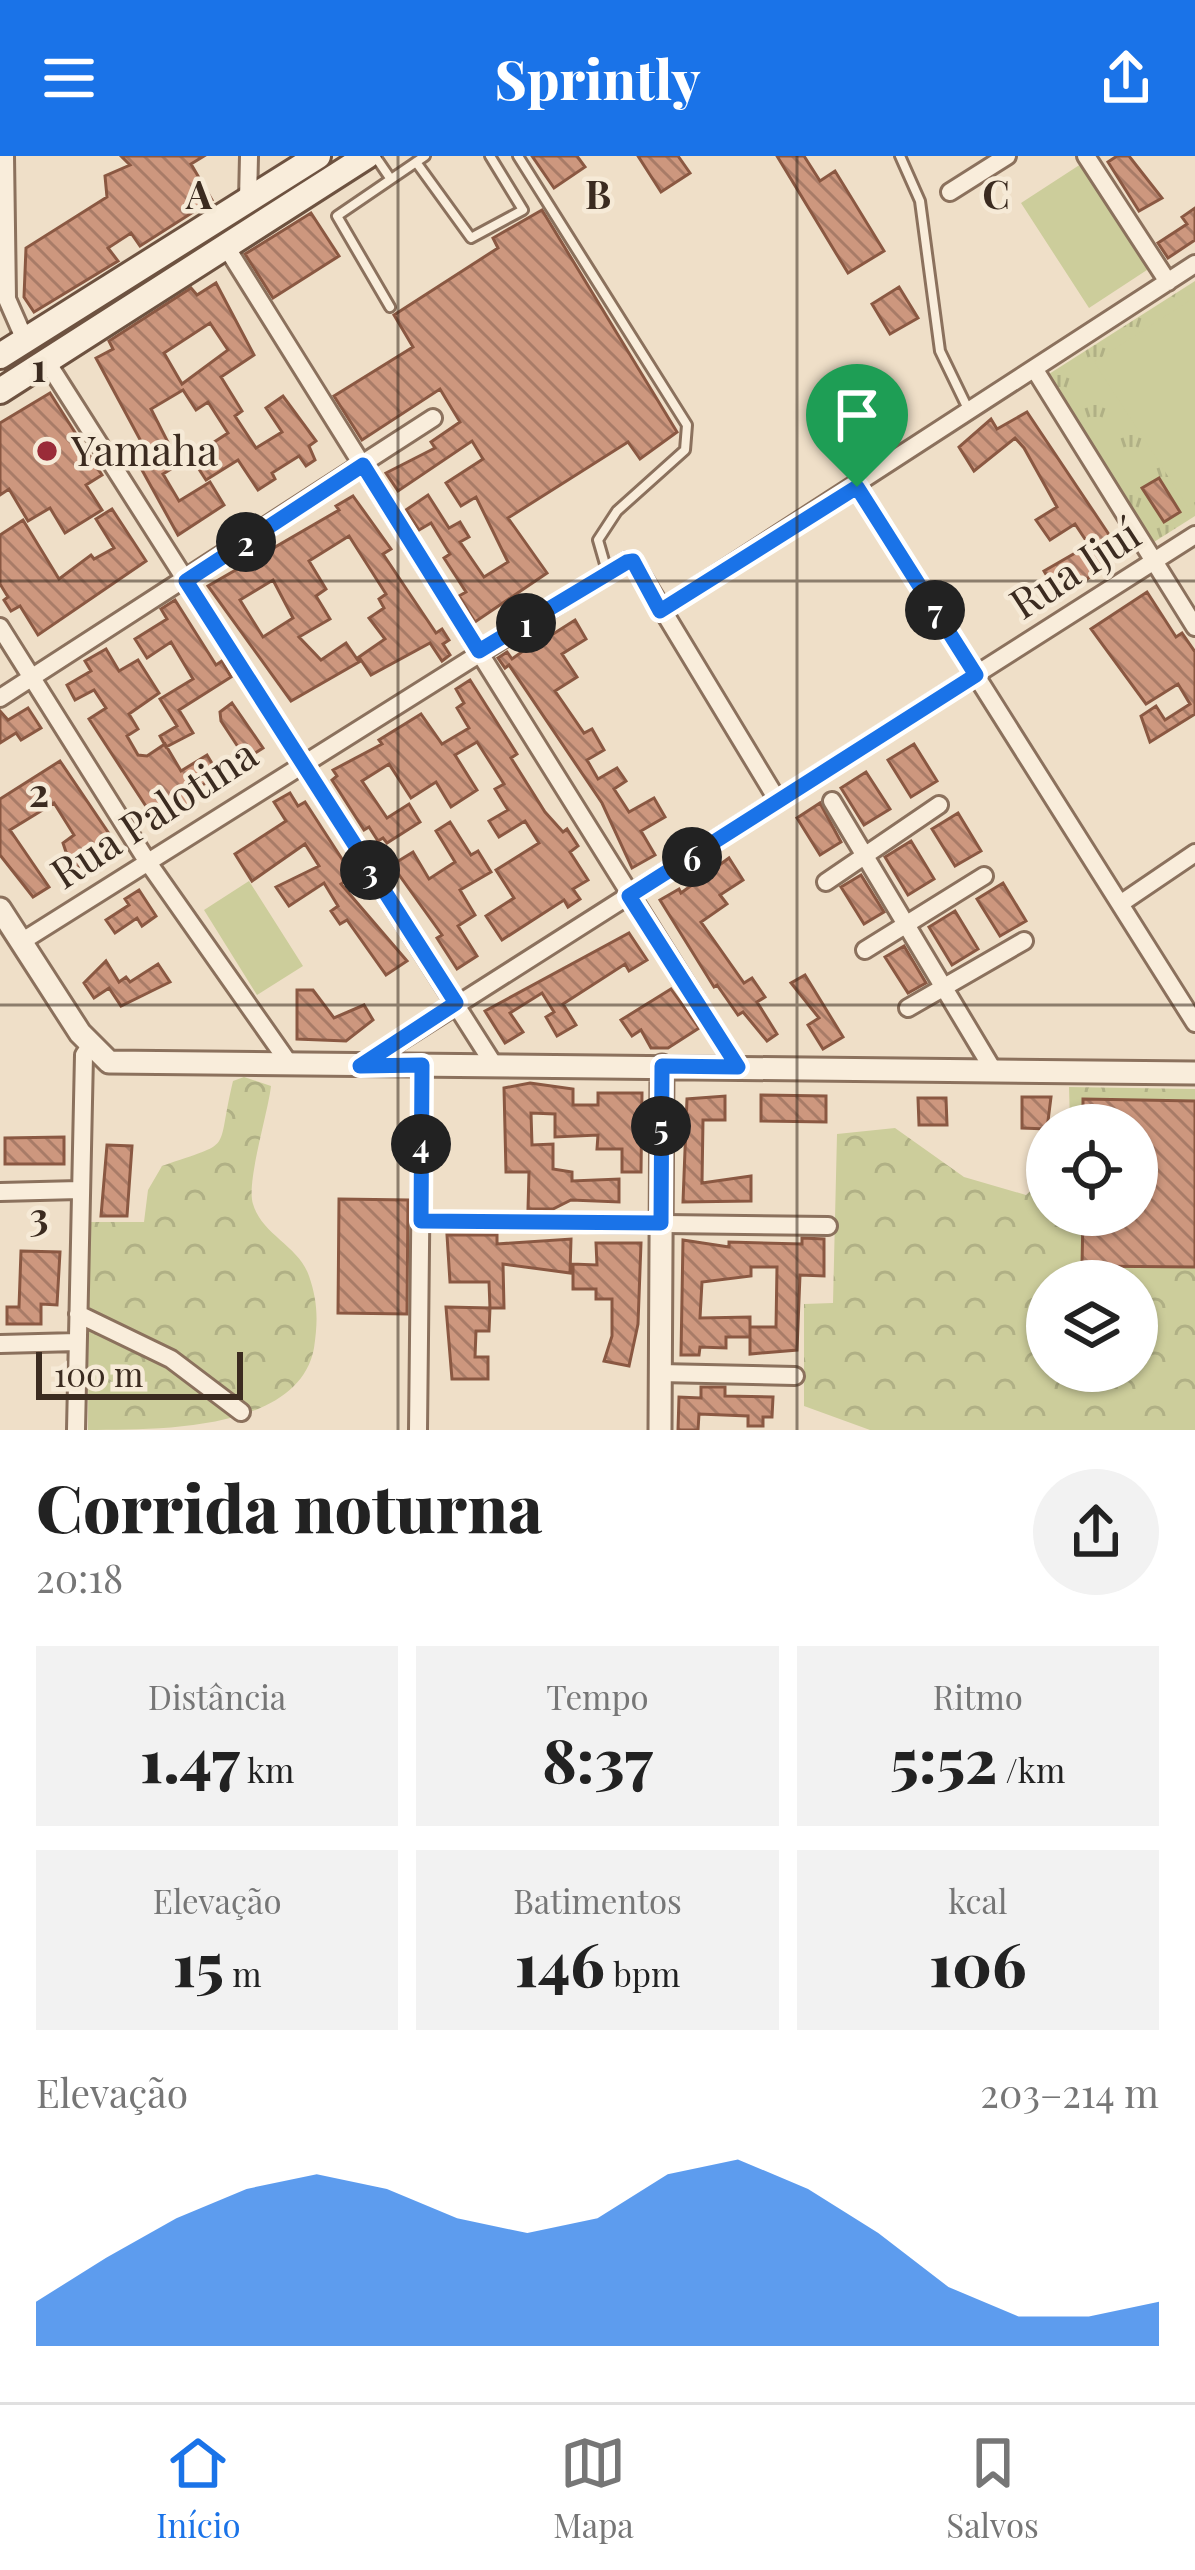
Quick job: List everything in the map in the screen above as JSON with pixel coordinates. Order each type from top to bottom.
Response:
[{"type":"main road","points":[[0,356],[318,156]]},
{"type":"main road","points":[[0,391],[371,156]]},
{"type":"main road","points":[[220,249],[220,227],[248,200]]},
{"type":"main road","points":[[199,231],[220,249]]},
{"type":"street","points":[[4,156],[2,250],[8,299],[25,340]]},
{"type":"street","points":[[248,200],[249,156]]},
{"type":"street","points":[[950,192],[1007,156]]},
{"type":"street","points":[[1087,156],[1168,282]]},
{"type":"street","points":[[220,249],[363,465],[738,1067]]},
{"type":"street","points":[[778,802],[660,611],[1195,264]]},
{"type":"street","points":[[47,362],[496,1068]]},
{"type":"street","points":[[1035,370],[1195,627]]},
{"type":"street","points":[[0,698],[433,418]]},
{"type":"street","points":[[857,487],[1195,1023]]},
{"type":"street","name":"Rua Ijuí","points":[[360,1066],[1195,535]]},
{"type":"street","name":"Rua Palotina","points":[[21,942],[300,762],[607,573],[633,561],[660,611]]},
{"type":"street","points":[[0,627],[147,861],[291,1066]]},
{"type":"street","points":[[832,801],[992,1068]]},
{"type":"street","points":[[826,882],[939,805]]},
{"type":"street","points":[[1120,904],[1195,854]]},
{"type":"street","points":[[865,950],[984,876]]},
{"type":"street","points":[[0,909],[90,1046],[109,1062],[1195,1073]]},
{"type":"street","points":[[908,1008],[947,990],[1024,941]]},
{"type":"street","points":[[76,1430],[79,1190],[84,1055],[90,1046]]},
{"type":"street","points":[[418,1430],[422,1065]]},
{"type":"street","points":[[660,1430],[662,1066]]},
{"type":"street","points":[[0,1192],[79,1190]]},
{"type":"street","points":[[421,1221],[828,1226]]},
{"type":"street","points":[[78,1314],[170,1359],[241,1412]]},
{"type":"street","points":[[0,1344],[77,1342]]},
{"type":"street","points":[[660,1373],[795,1376]]},
{"type":"lane","points":[[371,156],[390,178]]},
{"type":"lane","points":[[390,308],[337,216],[420,159],[471,238],[523,210],[490,156]]},
{"type":"lane","points":[[518,156],[687,425],[685,450],[617,511],[598,540],[607,573]]},
{"type":"lane","points":[[900,156],[920,202],[940,351],[970,412]]},
{"type":"green space","points":[[1081,164],[1150,268],[1089,308],[1021,203]]},
{"type":"green space","points":[[1195,281],[1195,516],[1154,542],[1049,374]]},
{"type":"green space","points":[[1195,297],[1195,502],[1188,507],[1094,362]]},
{"type":"green space","points":[[249,881],[303,966],[257,995],[204,910]]},
{"type":"green space","points":[[244,1077],[271,1086],[255,1165],[253,1204],[264,1224],[304,1266],[314,1294],[314,1348],[303,1375],[283,1395],[224,1420],[153,1429],[88,1430],[89,1222],[144,1222],[148,1190],[162,1166],[218,1142],[233,1081]]},
{"type":"green space","points":[[1069,1087],[1195,1089],[1195,1430],[870,1430],[804,1406],[804,1304],[833,1303],[837,1134],[895,1128],[964,1177],[1026,1195],[1026,1236],[1158,1236],[1158,1104],[1069,1104]]},
{"type":"building","points":[[121,156],[204,156],[191,164],[212,200],[140,246],[131,233],[108,248],[118,261],[34,312],[24,297],[26,248],[107,197],[105,176],[130,165]]},
{"type":"building","points":[[532,156],[577,156],[585,167],[554,188]]},
{"type":"building","points":[[638,156],[678,156],[690,173],[661,192]]},
{"type":"building","points":[[777,156],[804,156],[820,181],[835,171],[884,251],[848,273]]},
{"type":"building","points":[[1129,156],[1162,198],[1139,211],[1108,162]]},
{"type":"building","points":[[1195,208],[1195,240],[1168,258],[1158,243],[1187,224],[1182,217]]},
{"type":"building","points":[[542,210],[677,432],[640,459],[628,442],[508,518],[547,573],[475,622],[459,596],[466,592],[444,558],[450,554],[431,523],[419,530],[406,510],[428,495],[449,528],[460,522],[469,537],[460,542],[484,577],[508,562],[476,497],[461,506],[446,483],[483,459],[472,441],[398,491],[386,473],[435,448],[431,442],[460,422],[440,389],[362,440],[334,396],[413,347],[394,315],[498,248],[493,238]]},
{"type":"building","points":[[311,213],[339,256],[273,298],[245,254]]},
{"type":"building","points":[[216,283],[254,355],[221,377],[242,411],[235,416],[256,448],[282,432],[266,408],[283,396],[316,441],[309,446],[315,460],[306,466],[299,456],[272,473],[275,479],[258,490],[238,460],[206,480],[191,457],[228,433],[208,402],[196,410],[183,390],[151,409],[179,464],[163,474],[179,501],[210,482],[224,505],[178,535],[132,452],[143,445],[96,358],[113,349],[109,341],[191,288],[197,295]],"holes":[[[210,323],[228,350],[182,384],[164,353]]]},
{"type":"building","points":[[899,287],[918,318],[890,334],[872,304]]},
{"type":"building","points":[[50,393],[102,475],[86,485],[102,510],[65,533],[50,508],[28,521],[9,489],[0,495],[0,423]]},
{"type":"building","points":[[1027,412],[1122,554],[1080,584],[1075,575],[1054,588],[1044,571],[1089,545],[1075,524],[1050,540],[1036,520],[1057,507],[1024,448],[1015,438],[974,471],[959,447],[991,419],[997,429]]},
{"type":"building","points":[[1159,478],[1180,512],[1164,522],[1142,488]]},
{"type":"building","points":[[353,496],[391,549],[383,554],[436,633],[442,629],[449,640],[443,644],[450,655],[442,661],[430,643],[371,675],[359,657],[385,639],[369,618],[384,608],[379,599],[386,594],[349,536],[309,561],[326,589],[316,596],[330,619],[299,637],[321,660],[346,643],[359,662],[291,701],[208,586],[339,510],[336,506]],"holes":[[[273,580],[293,618],[263,637],[240,600]]]},
{"type":"building","points":[[112,509],[146,561],[38,635],[20,606],[11,611],[4,600],[8,597],[0,584],[0,535],[23,520],[59,579],[91,555],[94,559],[114,548],[96,519]]},
{"type":"building","points":[[1147,592],[1176,637],[1182,633],[1195,652],[1195,714],[1150,742],[1141,716],[1156,706],[1165,720],[1190,704],[1178,684],[1146,704],[1091,629]]},
{"type":"building","points":[[175,600],[216,665],[222,661],[231,677],[179,710],[193,733],[166,747],[160,736],[177,726],[160,699],[193,679],[171,642],[147,658],[135,639],[167,619],[161,609]]},
{"type":"building","points":[[575,620],[586,639],[562,654],[577,677],[555,691],[584,733],[592,729],[604,750],[587,760],[598,779],[617,768],[626,781],[614,789],[629,812],[654,798],[665,817],[641,831],[655,855],[632,868],[602,803],[509,665],[505,668],[498,658],[507,652],[512,659],[545,629],[550,636]]},
{"type":"building","points":[[106,649],[119,671],[138,660],[159,693],[129,714],[138,729],[127,736],[138,755],[147,756],[165,744],[181,771],[207,755],[219,775],[194,790],[199,798],[179,811],[174,803],[153,817],[89,719],[106,708],[94,690],[75,700],[67,685],[91,671],[85,661]]},
{"type":"building","points":[[470,680],[517,754],[511,758],[545,812],[563,832],[567,829],[578,846],[570,852],[588,880],[573,889],[580,899],[568,907],[564,900],[502,940],[486,916],[514,898],[496,870],[539,843],[525,821],[499,837],[489,821],[508,810],[495,789],[504,784],[477,742],[455,755],[477,790],[451,807],[436,782],[411,798],[389,764],[362,781],[387,818],[409,804],[420,822],[387,843],[383,838],[378,841],[369,827],[364,830],[332,780],[337,776],[333,770],[382,744],[379,740],[421,714],[442,744],[469,728],[457,708],[464,703],[456,689]]},
{"type":"building","points":[[232,703],[263,748],[246,759],[221,721],[220,712]]},
{"type":"building","points":[[28,708],[41,728],[21,740],[16,733],[0,743],[0,711],[8,720]]},
{"type":"building","points":[[914,744],[937,781],[911,797],[888,760]]},
{"type":"building","points":[[60,761],[118,847],[72,870],[63,843],[74,835],[54,803],[10,830],[49,887],[33,897],[0,855],[0,799]]},
{"type":"building","points":[[866,772],[890,809],[864,825],[841,788]]},
{"type":"building","points":[[290,793],[298,806],[305,802],[353,876],[341,884],[407,961],[386,975],[347,920],[340,924],[331,911],[338,906],[324,883],[289,906],[276,887],[319,866],[305,844],[252,881],[235,854],[286,821],[274,802]]},
{"type":"building","points":[[820,803],[841,842],[820,855],[797,818]]},
{"type":"building","points":[[958,813],[981,851],[955,866],[932,829]]},
{"type":"building","points":[[450,822],[471,855],[478,851],[491,872],[460,890],[475,915],[458,926],[477,956],[457,969],[437,938],[442,935],[392,865],[413,852],[429,879],[455,862],[436,831]]},
{"type":"building","points":[[911,841],[934,879],[908,895],[885,857]]},
{"type":"building","points":[[729,858],[743,880],[720,895],[727,904],[701,922],[744,983],[752,978],[765,997],[757,1002],[777,1034],[767,1041],[714,987],[660,900],[679,889],[681,893]]},
{"type":"building","points":[[861,875],[884,912],[864,924],[841,887]]},
{"type":"building","points":[[1003,883],[1026,921],[1000,936],[977,899]]},
{"type":"building","points":[[139,890],[156,916],[142,926],[137,918],[115,933],[106,920],[129,905],[125,899]]},
{"type":"building","points":[[955,911],[978,949],[952,965],[929,927]]},
{"type":"building","points":[[629,933],[647,960],[629,971],[625,964],[563,1004],[576,1025],[557,1036],[546,1017],[554,1012],[542,993],[510,1013],[523,1032],[505,1043],[485,1011]]},
{"type":"building","points":[[904,946],[926,983],[908,993],[885,957]]},
{"type":"building","points":[[106,961],[119,982],[126,977],[130,982],[158,964],[170,982],[121,1006],[109,988],[94,998],[84,983]]},
{"type":"building","points":[[805,975],[843,1037],[823,1049],[808,1025],[819,1018],[791,983]]},
{"type":"building","points":[[671,989],[699,1028],[668,1048],[651,1048],[641,1030],[632,1036],[621,1020]]},
{"type":"building","points":[[297,990],[313,990],[334,1018],[364,1005],[373,1020],[346,1041],[297,1039]]},
{"type":"building","points":[[530,1083],[573,1089],[573,1105],[598,1105],[598,1093],[642,1093],[641,1172],[622,1172],[622,1149],[597,1149],[598,1135],[555,1137],[555,1114],[531,1113],[532,1145],[553,1144],[553,1169],[572,1172],[572,1181],[619,1179],[619,1202],[571,1200],[553,1209],[528,1209],[529,1172],[506,1172],[504,1088]]},
{"type":"building","points":[[761,1095],[826,1096],[826,1122],[761,1121]]},
{"type":"building","points":[[725,1096],[725,1120],[703,1120],[702,1183],[751,1176],[751,1201],[683,1202],[687,1099]]},
{"type":"building","points":[[1022,1097],[1051,1097],[1050,1104],[1026,1104],[1026,1128],[1022,1128]]},
{"type":"building","points":[[918,1098],[946,1098],[947,1125],[919,1125]]},
{"type":"building","points":[[1083,1099],[1195,1101],[1195,1267],[1158,1267],[1158,1260],[1082,1260],[1083,1236],[1158,1236],[1158,1104],[1083,1104]]},
{"type":"building","points":[[64,1137],[64,1164],[5,1164],[5,1138]]},
{"type":"building","points":[[107,1145],[132,1146],[127,1216],[101,1216]]},
{"type":"building","points":[[339,1199],[408,1200],[407,1314],[338,1313]]},
{"type":"building","points":[[447,1235],[497,1235],[497,1244],[571,1239],[570,1273],[503,1264],[504,1308],[490,1308],[489,1282],[450,1282]]},
{"type":"building","points":[[802,1238],[824,1239],[824,1276],[800,1275],[797,1350],[750,1354],[750,1337],[726,1337],[726,1348],[700,1347],[699,1355],[681,1355],[683,1240],[729,1247],[729,1242],[802,1244]],"holes":[[[751,1267],[777,1267],[776,1327],[750,1327],[750,1317],[700,1318],[702,1282],[751,1276]]]},
{"type":"building","points":[[596,1243],[641,1243],[638,1324],[629,1366],[604,1361],[612,1336],[612,1299],[596,1299],[596,1289],[573,1289],[573,1264],[597,1265]]},
{"type":"building","points":[[21,1251],[60,1252],[57,1305],[41,1304],[41,1324],[7,1324],[7,1307],[19,1307]]},
{"type":"building","points":[[446,1307],[490,1308],[489,1331],[476,1331],[475,1357],[488,1357],[488,1379],[452,1379]]},
{"type":"building","points":[[701,1387],[725,1387],[725,1396],[773,1397],[772,1417],[763,1417],[763,1426],[748,1426],[748,1416],[699,1414],[698,1430],[678,1430],[679,1397],[701,1398]]},
{"type":"place","name":"Yamaha","points":[[47,451]]},
{"type":"route","points":[[363,465],[479,651],[627,562],[633,561],[660,611],[857,487],[976,675],[629,896],[738,1067],[662,1066],[661,1223],[421,1221],[422,1065],[360,1066],[456,1003],[186,581],[363,465]]}]
